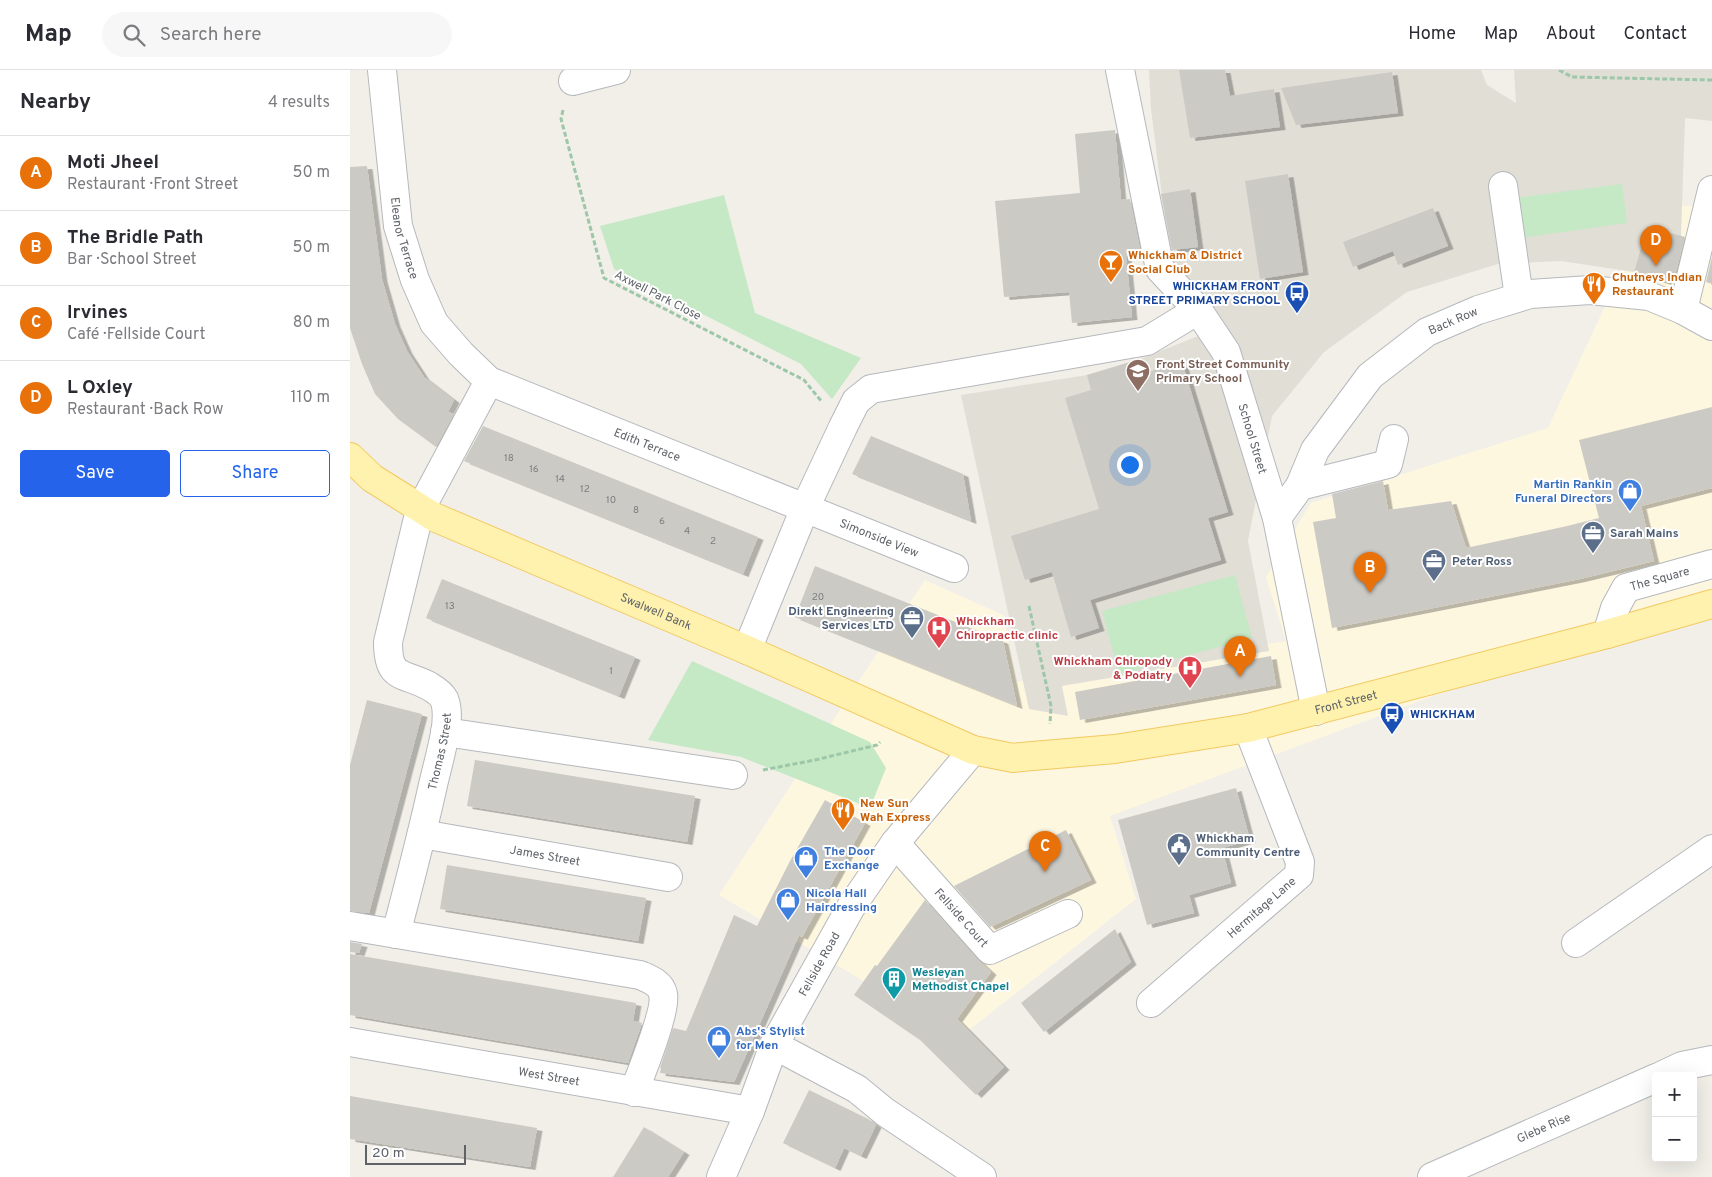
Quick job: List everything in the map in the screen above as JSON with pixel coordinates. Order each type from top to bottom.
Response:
[{"type":"main road","name":"Swalwell Bank","points":[[350,457],[372,478],[420,510],[443,521],[747,650],[973,750]]},
{"type":"main road","name":"Front Street","points":[[973,750],[1013,758],[1115,749],[1248,728],[1607,634],[1712,604]]},
{"type":"street","name":"Eleanor Terrace","points":[[382,70],[398,226],[415,280],[434,323],[461,354],[489,381]]},
{"type":"street","points":[[573,81],[616,70]]},
{"type":"street","name":"School Street","points":[[1120,70],[1160,269],[1198,310],[1226,352],[1277,518],[1316,711]]},
{"type":"street","points":[[1503,186],[1519,298]]},
{"type":"street","points":[[1684,310],[1712,190]]},
{"type":"street","name":"Back Row","points":[[1277,518],[1300,486],[1316,450],[1370,376],[1427,332],[1478,310],[1530,294],[1590,290],[1649,296],[1684,310],[1712,326]]},
{"type":"street","points":[[747,650],[805,508],[843,427],[856,401],[871,389],[1148,341],[1198,310]]},
{"type":"street","name":"Edith Terrace","points":[[489,381],[805,508]]},
{"type":"street","points":[[420,510],[489,381]]},
{"type":"street","points":[[1300,486],[1388,464],[1394,440]]},
{"type":"street","name":"Simonside View","points":[[805,508],[954,568]]},
{"type":"street","name":"Thomas Street","points":[[396,934],[422,834],[445,732],[446,714],[444,698],[435,689],[420,681],[404,677],[392,667],[388,655],[388,642],[420,510]]},
{"type":"street","name":"The Square","points":[[1607,634],[1615,608],[1626,588],[1712,564]]},
{"type":"street","name":"Hermitage Lane","points":[[1151,1003],[1299,875],[1300,862],[1248,728]]},
{"type":"street","points":[[445,732],[733,775]]},
{"type":"street","name":"Fellside Road","points":[[721,1177],[750,1112],[774,1045],[851,907],[895,843],[973,750]]},
{"type":"street","name":"James Street","points":[[422,834],[668,876]]},
{"type":"street","name":"Fellside Court","points":[[895,843],[990,950],[1068,914]]},
{"type":"street","points":[[1576,943],[1712,849]]},
{"type":"street","points":[[350,926],[640,975],[655,982],[663,993],[662,1012],[634,1092]]},
{"type":"street","name":"West Street","points":[[350,1042],[750,1112]]},
{"type":"street","points":[[774,1045],[857,1090],[885,1112],[982,1177]]},
{"type":"street","points":[[1669,1072],[1682,1066],[1712,1060]]},
{"type":"street","name":"Glebe Rise","points":[[1432,1177],[1652,1080]]},
{"type":"path","points":[[1559,70],[1572,77],[1712,80]]},
{"type":"path","name":"Axwell Park Close","points":[[573,81],[561,119],[604,278],[804,380],[843,427]]},
{"type":"path","points":[[1030,606],[1051,706],[1048,755]]},
{"type":"path","points":[[733,775],[815,760],[877,745],[903,719]]},
{"type":"shaded area","name":"Front Street Community Primary School","points":[[1149,70],[1481,70],[1487,85],[1516,103],[1514,70],[1712,70],[1712,121],[1685,118],[1681,236],[1647,226],[1634,272],[1561,261],[1498,264],[1407,292],[1324,352],[1272,416],[1248,541],[1269,651],[1062,686],[1068,716],[1029,709],[961,395],[1087,375],[1140,359],[1216,329],[1179,275],[1169,251],[1151,109]]},
{"type":"shaded area","points":[[1653,204],[1712,207],[1712,608],[1433,696],[1110,816],[1136,899],[959,1038],[719,895],[925,580],[1003,615],[1017,682],[1286,641],[1266,577],[1311,503],[1548,428]]},
{"type":"green space","points":[[1622,184],[1627,223],[1520,238],[1515,198]]},
{"type":"green space","points":[[724,195],[755,313],[861,358],[832,399],[801,364],[614,269],[600,226]]},
{"type":"green space","points":[[1235,575],[1252,638],[1119,674],[1102,611]]},
{"type":"green space","points":[[692,661],[870,742],[886,768],[870,808],[741,757],[648,740]]},
{"type":"building","points":[[1179,70],[1225,70],[1230,96],[1274,89],[1280,127],[1190,138]]},
{"type":"building","points":[[1392,72],[1398,113],[1296,125],[1281,88]]},
{"type":"building","points":[[1115,130],[1121,200],[1130,199],[1141,254],[1126,256],[1132,317],[1072,323],[1069,292],[1004,297],[995,201],[1080,193],[1075,134]]},
{"type":"building","points":[[367,166],[382,279],[395,324],[407,351],[424,377],[454,400],[448,412],[454,414],[436,447],[398,419],[375,394],[362,364],[350,328],[350,167]]},
{"type":"building","points":[[1288,174],[1303,272],[1260,279],[1245,181]]},
{"type":"building","points":[[1190,189],[1198,247],[1172,250],[1161,194]]},
{"type":"building","points":[[1433,208],[1448,246],[1398,265],[1393,251],[1353,267],[1343,242]]},
{"type":"building","points":[[1647,226],[1685,237],[1675,275],[1669,274],[1666,282],[1634,272]]},
{"type":"building","points":[[1712,257],[1712,284],[1706,282]]},
{"type":"building","points":[[1140,359],[1144,373],[1182,362],[1228,512],[1208,518],[1221,560],[1090,600],[1099,628],[1071,637],[1052,572],[1025,580],[1011,536],[1099,509],[1065,398],[1091,390],[1087,375]]},
{"type":"building","points":[[1712,407],[1712,488],[1641,506],[1654,561],[1580,579],[1332,628],[1313,522],[1336,518],[1332,494],[1383,481],[1388,510],[1451,501],[1466,548],[1567,526],[1599,518],[1579,440]]},
{"type":"building","points":[[483,426],[758,537],[743,574],[464,461]]},
{"type":"building","points":[[871,436],[963,474],[971,521],[852,474]]},
{"type":"building","points":[[815,566],[1003,641],[1017,706],[795,617]]},
{"type":"building","points":[[442,579],[635,657],[619,696],[426,618]]},
{"type":"building","points":[[1271,656],[1276,685],[1080,720],[1075,692]]},
{"type":"building","points":[[367,700],[422,714],[369,913],[350,911],[350,765]]},
{"type":"building","points":[[475,760],[695,796],[687,842],[467,806]]},
{"type":"building","name":"Whickham Community Centre","points":[[1236,788],[1250,840],[1222,848],[1231,883],[1189,895],[1194,913],[1147,925],[1118,820]]},
{"type":"building","points":[[825,800],[865,823],[802,937],[799,935],[734,1082],[660,1073],[673,1028],[686,1031],[734,915],[757,926],[790,861]]},
{"type":"building","points":[[1066,830],[1091,880],[990,927],[954,886]]},
{"type":"building","points":[[447,865],[646,898],[638,941],[440,909]]},
{"type":"building","points":[[925,900],[991,972],[957,1019],[1004,1067],[976,1095],[920,1040],[854,995]]},
{"type":"building","points":[[1115,929],[1131,962],[1044,1032],[1021,1003]]},
{"type":"building","points":[[350,942],[362,944],[359,953],[350,952]]},
{"type":"building","points":[[350,954],[636,1003],[633,1021],[642,1023],[628,1063],[350,1015]]},
{"type":"building","points":[[809,1090],[868,1119],[876,1125],[861,1156],[844,1148],[835,1168],[783,1143]]},
{"type":"building","points":[[350,1096],[537,1128],[530,1167],[350,1139]]},
{"type":"building","points":[[644,1127],[684,1152],[668,1177],[613,1177]]},
{"type":"place","name":"L Oxley","points":[[1656,266]]},
{"type":"place","name":"Whickham & District Social Club","points":[[1111,283]]},
{"type":"place","name":"Chutneys Indian Restaurant","points":[[1594,305]]},
{"type":"place","name":"WHICKHAM FRONT STREET PRIMARY SCHOOL","points":[[1297,314]]},
{"type":"place","name":"Front Street Community Primary School","points":[[1138,392]]},
{"type":"place","name":"Martin Rankin Funeral Directors","points":[[1630,512]]},
{"type":"place","name":"Sarah Mains","points":[[1593,554]]},
{"type":"place","name":"Peter Ross","points":[[1434,582]]},
{"type":"place","name":"The Bridle Path","points":[[1370,593]]},
{"type":"place","name":"Direkt Engineering Services LTD","points":[[912,639]]},
{"type":"place","name":"Whickham Chiropractic clinic","points":[[939,649]]},
{"type":"place","name":"Moti Jheel","points":[[1240,677]]},
{"type":"place","name":"Whickham Chiropody & Podiatry","points":[[1190,689]]},
{"type":"place","name":"WHICKHAM","points":[[1392,735]]},
{"type":"place","name":"New Sun Wah Express","points":[[843,831]]},
{"type":"place","name":"Whickham Community Centre","points":[[1179,866]]},
{"type":"place","name":"Irvines","points":[[1045,872]]},
{"type":"place","name":"The Door Exchange","points":[[806,879]]},
{"type":"place","name":"Nicola Hall Hairdressing","points":[[788,921]]},
{"type":"place","name":"Wesleyan Methodist Chapel","points":[[894,1000]]},
{"type":"place","name":"Abs's Stylist for Men","points":[[719,1059]]}]
